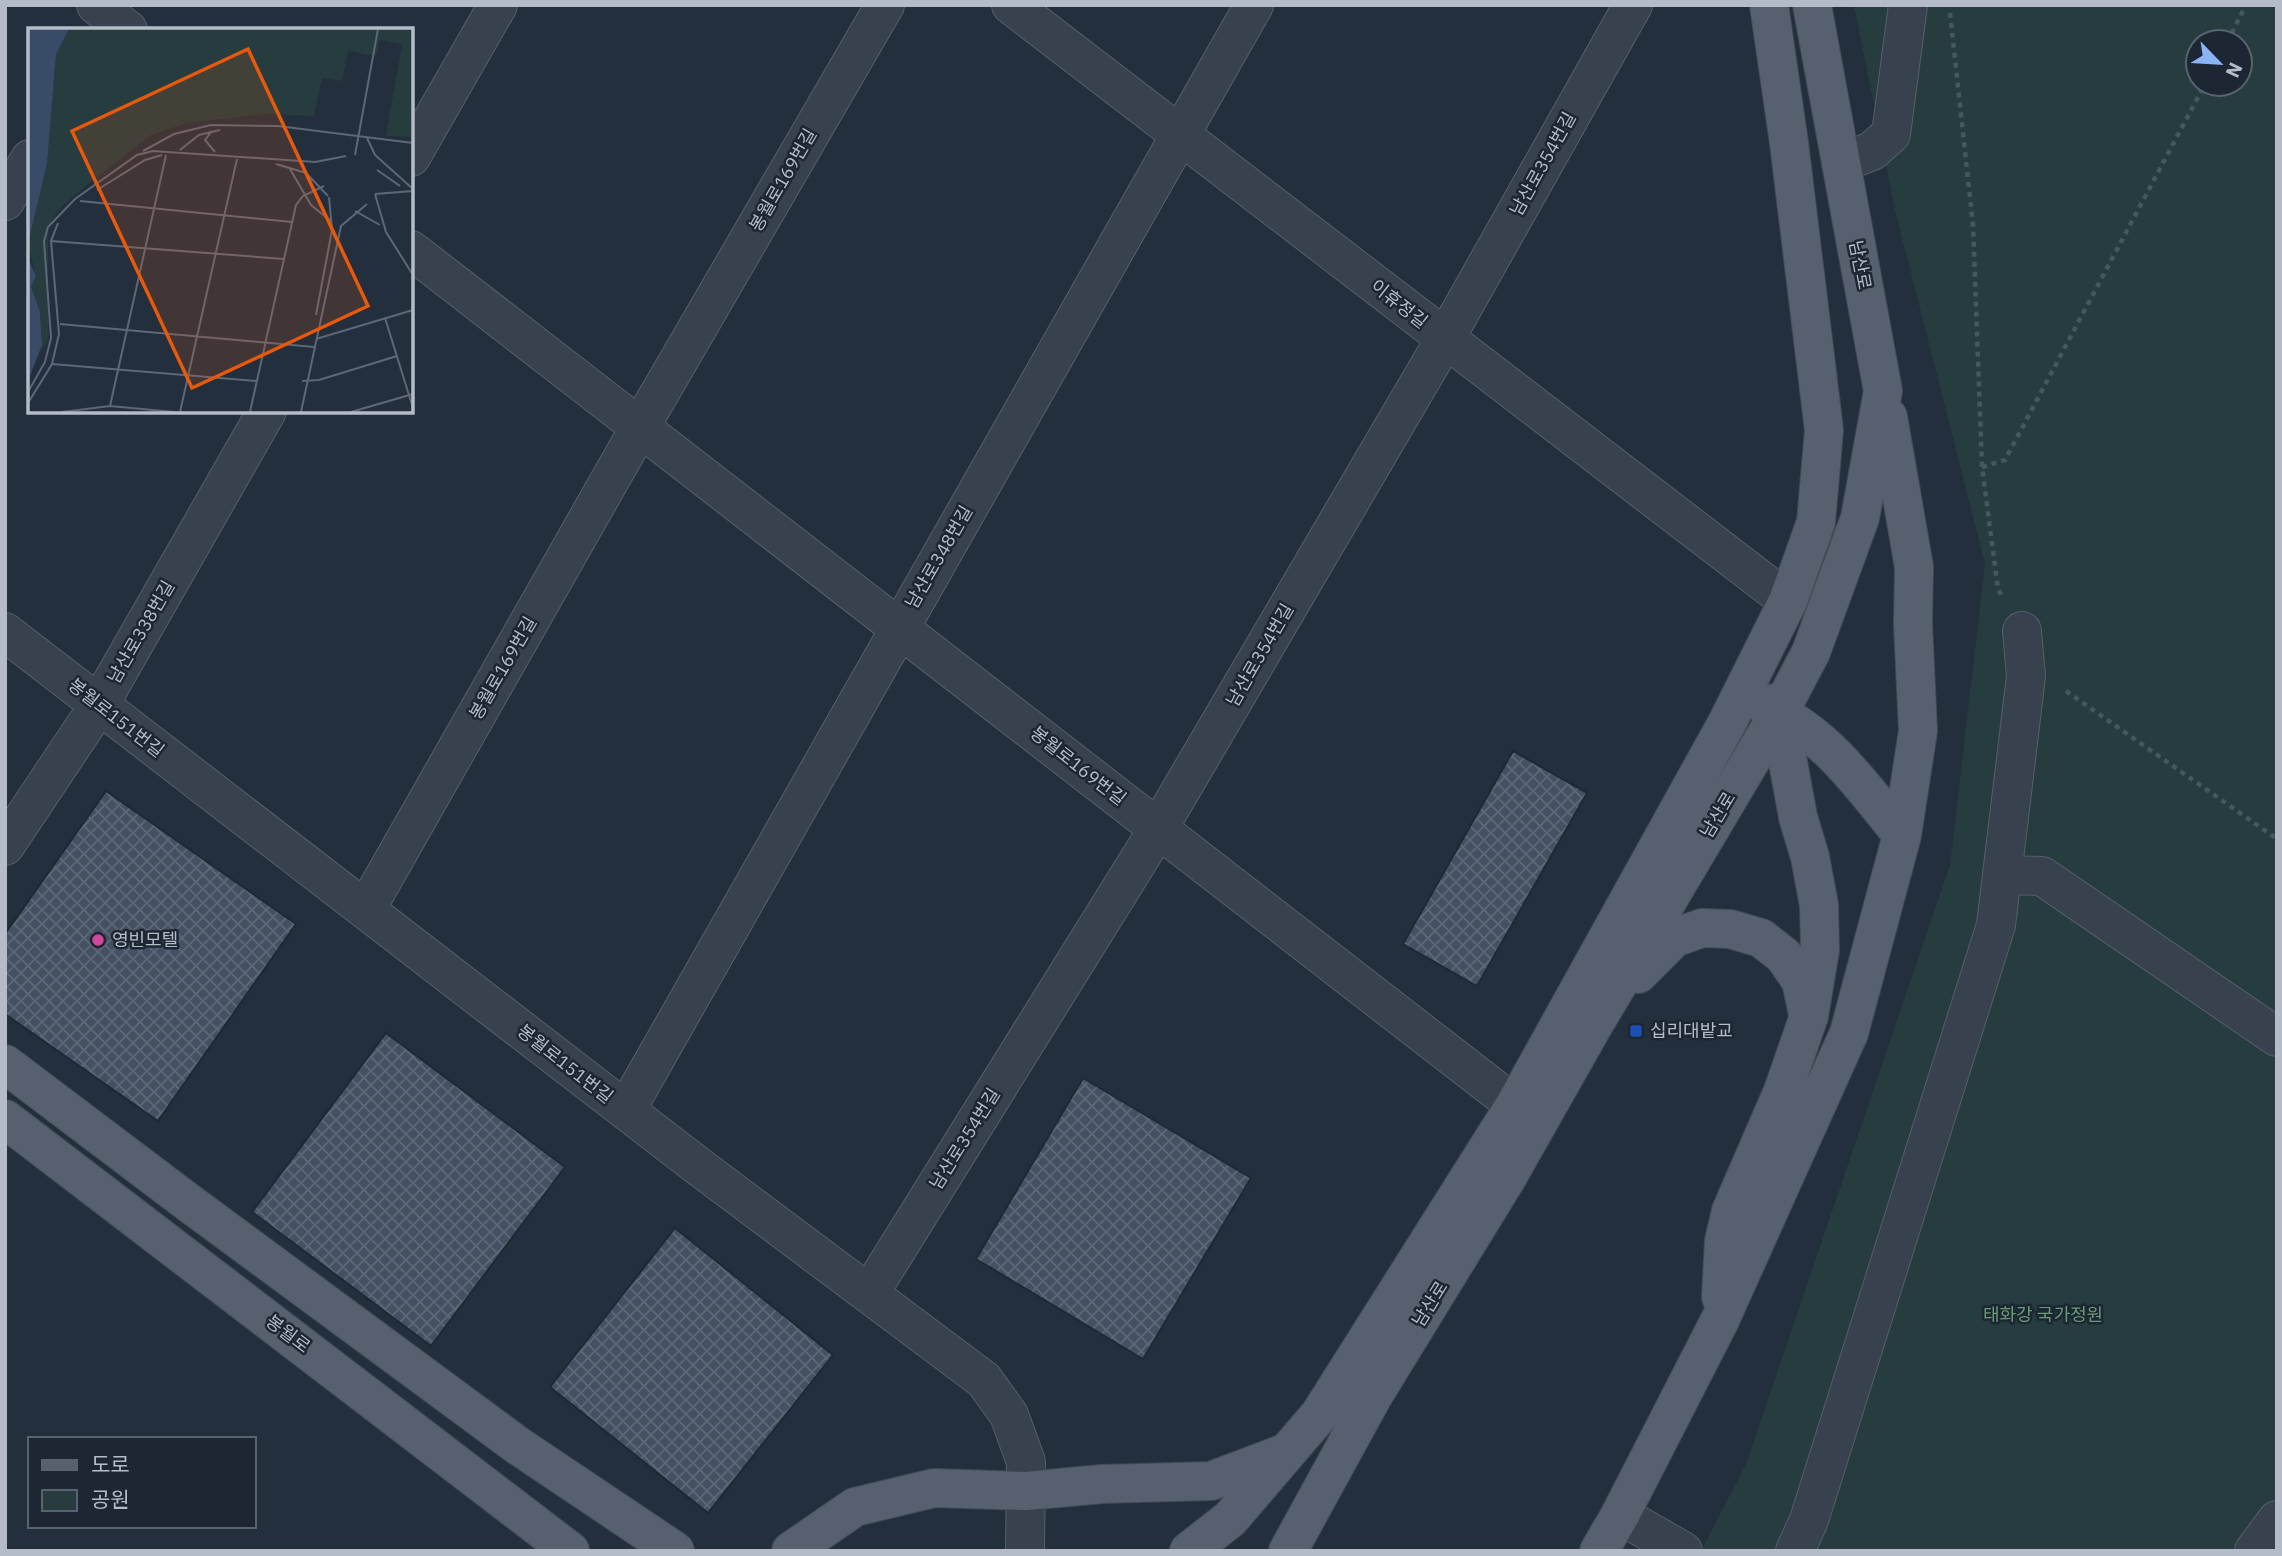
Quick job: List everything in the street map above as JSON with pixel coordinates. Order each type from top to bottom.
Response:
[{"type":"main road","name":"남산로","points":[[1189,1551],[1230,1519],[1320,1414],[1515,1105],[1727,723],[1780,616],[1815,522],[1824,430],[1789,143],[1769,5]]},
{"type":"main road","name":"남산로","points":[[1288,1551],[1373,1396],[1508,1176],[1593,1026],[1779,713],[1811,652],[1860,518],[1884,391],[1812,5]]},
{"type":"main road","points":[[1599,1551],[1720,1320],[1849,1033],[1902,835],[1918,731],[1913,624],[1914,567],[1884,391]]},
{"type":"main road","points":[[1720,1320],[1724,1241],[1731,1211],[1783,1091],[1809,1016],[1820,950],[1819,905],[1811,858],[1798,817],[1779,713],[1769,687],[1766,664],[1780,616]]},
{"type":"main road","points":[[1727,723],[1752,706],[1766,707],[1779,713],[1827,748],[1902,835]]},
{"type":"main road","points":[[1593,1026],[1648,962],[1674,938],[1702,928],[1730,929],[1761,939],[1784,957],[1801,981],[1809,1016]]},
{"type":"main road","points":[[5,1064],[517,1445],[675,1551]]},
{"type":"main road","name":"봉월로","points":[[5,1119],[570,1551]]},
{"type":"main road","points":[[791,1551],[855,1507],[934,1488],[1026,1491],[1102,1484],[1210,1481],[1287,1451]]},
{"type":"street","points":[[413,154],[498,5]]},
{"type":"street","name":"봉월로169번길","points":[[366,909],[640,427],[885,5]]},
{"type":"street","name":"이휴정길","points":[[1011,5],[1445,339],[1780,616]]},
{"type":"street","name":"남산로348번길","points":[[625,1110],[1254,5]]},
{"type":"street","name":"남산로354번길","points":[[869,1294],[1158,829],[1445,339],[1633,5]]},
{"type":"street","points":[[1841,163],[1872,151],[1891,134],[1908,5]]},
{"type":"street","points":[[5,201],[28,162]]},
{"type":"street","name":"봉월로169번길","points":[[413,252],[1515,1105]]},
{"type":"street","name":"남산로338번길","points":[[5,846],[99,705],[266,413]]},
{"type":"street","points":[[1795,1551],[1809,1520],[1996,925],[2026,676],[2022,631]]},
{"type":"street","name":"봉월로151번길","points":[[5,632],[625,1110],[984,1380],[1009,1415],[1026,1462],[1025,1551]]},
{"type":"street","points":[[2003,875],[2042,876],[2277,1037]]},
{"type":"street","points":[[1619,1516],[1683,1551]]},
{"type":"street","points":[[2255,1551],[2277,1520]]},
{"type":"path","points":[[1949,5],[1973,225],[1982,467],[1998,589],[2022,631]]},
{"type":"path","points":[[2234,28],[2246,5]]},
{"type":"path","points":[[1982,467],[2005,460],[2197,98]]},
{"type":"path","points":[[2026,676],[2071,693],[2277,839]]},
{"type":"green space","name":"태화강 국가정원","points":[[1854,5],[2277,5],[2277,1551],[1701,1551],[1746,1464],[1950,865],[1985,564],[1895,210]]},
{"type":"building","points":[[1513,751],[1587,793],[1477,986],[1403,944]]},
{"type":"building","points":[[106,791],[296,924],[158,1121],[5,1014],[5,934]]},
{"type":"building","points":[[386,1033],[565,1167],[431,1346],[252,1212]]},
{"type":"building","points":[[1083,1078],[1251,1178],[1143,1359],[976,1259]]},
{"type":"building","points":[[675,1228],[833,1355],[708,1513],[550,1387]]},
{"type":"place","name":"영빈모텔","points":[[98,940]]},
{"type":"place","name":"십리대밭교","points":[[1636,1031]]}]
